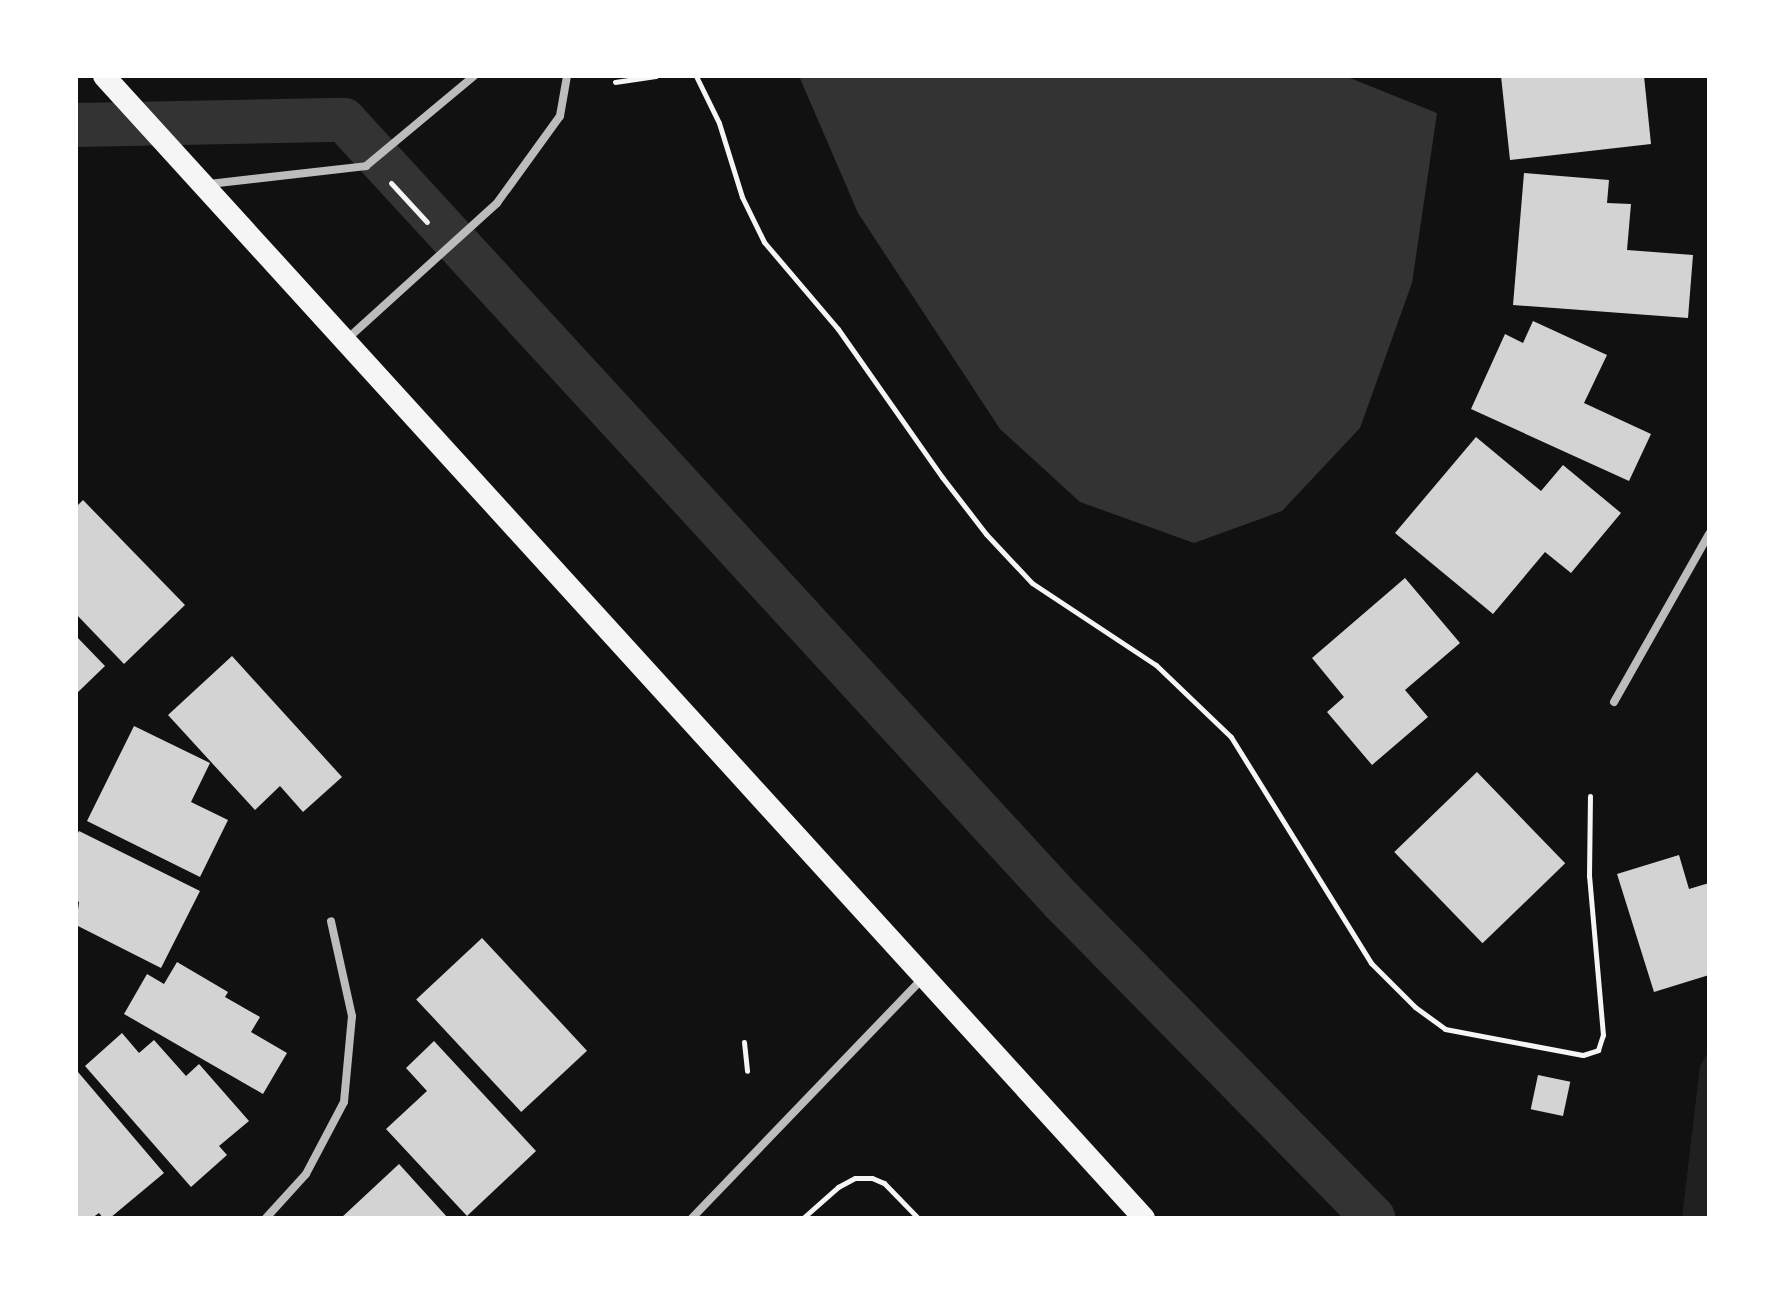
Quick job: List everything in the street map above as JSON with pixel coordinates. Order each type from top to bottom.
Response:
[{"type":"highway","points":[[104,76],[1144,1218]]},
{"type":"street","points":[[203,185],[366,166],[474,76]]},
{"type":"street","points":[[346,340],[497,203],[560,116],[567,76]]},
{"type":"street","points":[[1614,702],[1709,534]]},
{"type":"street","points":[[266,1218],[306,1174],[344,1102],[352,1016],[331,921]]},
{"type":"street","points":[[692,1218],[924,976]]},
{"type":"path","points":[[615,82],[656,76]]},
{"type":"path","points":[[696,76],[719,123],[742,197],[764,242],[838,329],[986,534],[1032,583],[1156,665],[1231,737],[1371,963],[1415,1007],[1445,1029],[1583,1055],[1598,1050],[1603,1035],[1589,876],[1590,796]]},
{"type":"path","points":[[391,183],[427,222]]},
{"type":"path","points":[[744,1042],[747,1071]]},
{"type":"path","points":[[803,1218],[838,1187],[855,1178],[872,1178],[884,1183],[918,1218]]},
{"type":"shaded area","points":[[799,76],[1345,76],[1437,113],[1412,283],[1360,428],[1282,511],[1194,543],[1080,502],[1000,429],[858,213]]},
{"type":"shaded area","points":[[1709,1051],[1709,1218],[1682,1218],[1700,1066]]},
{"type":"building","points":[[1501,76],[1644,76],[1651,144],[1510,160]]},
{"type":"building","points":[[1524,173],[1609,180],[1607,203],[1631,204],[1627,250],[1693,255],[1688,318],[1513,305]]},
{"type":"building","points":[[1533,321],[1607,355],[1584,403],[1651,434],[1629,481],[1471,409],[1505,334],[1523,343]]},
{"type":"building","points":[[1476,437],[1541,491],[1563,465],[1621,513],[1571,573],[1545,552],[1493,614],[1395,533]]},
{"type":"building","points":[[83,500],[185,605],[124,664],[76,614],[76,507]]},
{"type":"building","points":[[1405,578],[1460,643],[1405,690],[1428,717],[1372,765],[1327,712],[1344,697],[1312,658]]},
{"type":"building","points":[[76,636],[105,666],[76,694]]},
{"type":"building","points":[[232,656],[342,777],[303,812],[280,786],[255,810],[168,715]]},
{"type":"building","points":[[134,726],[210,763],[191,802],[228,820],[200,877],[87,821]]},
{"type":"building","points":[[1477,772],[1565,863],[1482,943],[1394,852]]},
{"type":"building","points":[[79,831],[200,891],[161,968],[76,925],[79,902],[76,900],[76,837]]},
{"type":"building","points":[[1679,855],[1689,889],[1709,883],[1709,975],[1654,992],[1617,874]]},
{"type":"building","points":[[482,938],[587,1051],[521,1112],[416,999]]},
{"type":"building","points":[[177,962],[228,992],[225,997],[260,1017],[251,1032],[287,1053],[263,1094],[124,1014],[147,974],[164,984]]},
{"type":"building","points":[[122,1033],[139,1053],[154,1040],[186,1076],[199,1064],[249,1121],[219,1146],[227,1155],[191,1187],[85,1066]]},
{"type":"building","points":[[434,1041],[536,1151],[467,1216],[386,1129],[427,1091],[406,1068]]},
{"type":"building","points":[[78,1072],[164,1173],[110,1218],[103,1218],[99,1213],[92,1218],[76,1218]]},
{"type":"building","points":[[1538,1075],[1570,1082],[1563,1116],[1531,1109]]},
{"type":"building","points":[[399,1164],[448,1218],[341,1218]]},
{"type":"waterway","points":[[76,125],[344,120],[1062,901],[1373,1218]]}]
